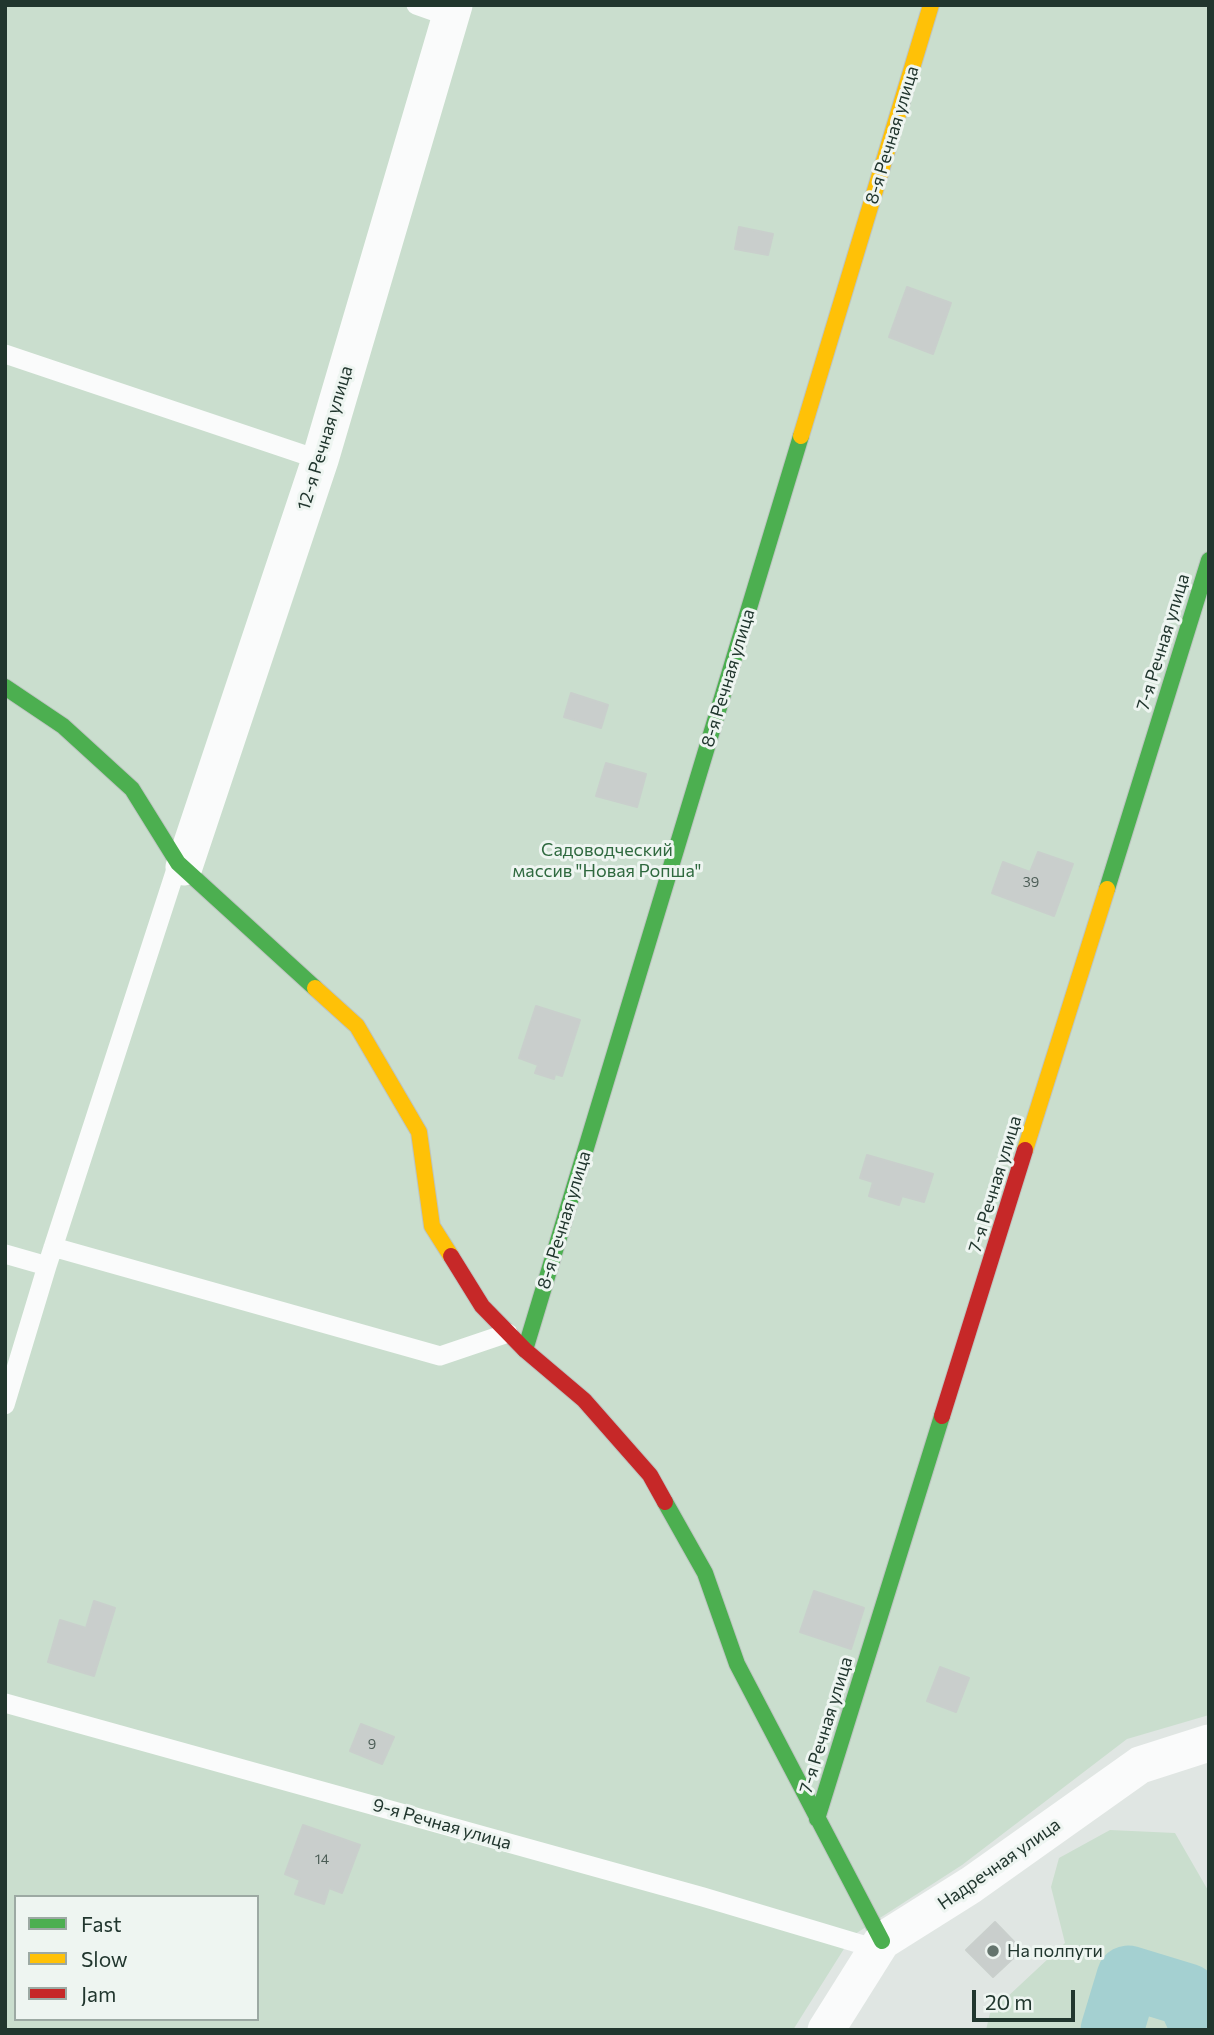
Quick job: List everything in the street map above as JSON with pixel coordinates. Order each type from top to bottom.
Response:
[{"type":"street","name":"8-я Речная улица","points":[[525,1350],[931,5]]},
{"type":"street","name":"12-я Речная улица","points":[[181,865],[320,460],[452,11]]},
{"type":"street","name":"7-я Речная улица","points":[[817,1819],[1209,560]]},
{"type":"street","points":[[5,687],[63,726],[132,789],[181,865],[356,1026],[419,1132],[432,1226],[482,1306],[525,1350],[584,1400],[650,1475],[705,1573],[737,1664],[879,1945]]},
{"type":"street","name":"Надречная улица","points":[[826,2030],[879,1945],[971,1885],[1140,1765],[1209,1743]]},
{"type":"lane","points":[[416,5],[452,11]]},
{"type":"lane","points":[[5,354],[320,460]]},
{"type":"lane","points":[[5,1405],[53,1247],[181,865]]},
{"type":"lane","points":[[53,1247],[440,1356],[508,1334]]},
{"type":"lane","points":[[5,1254],[47,1266]]},
{"type":"lane","name":"9-я Речная улица","points":[[5,1703],[879,1945]]},
{"type":"green space","name":"Садоводческий массив \"Новая Ропша\"","points":[[5,5],[1209,5],[1209,1715],[1127,1739],[962,1865],[852,1936],[793,2030],[5,2030]]},
{"type":"green space","points":[[1110,1830],[1175,1833],[1209,1892],[1209,2030],[986,2030],[990,2013],[1065,1943],[1051,1887],[1059,1858]]},
{"type":"building","points":[[739,227],[773,234],[768,255],[735,249]]},
{"type":"building","points":[[907,287],[951,303],[933,354],[889,337]]},
{"type":"building","points":[[571,693],[608,705],[601,728],[564,717]]},
{"type":"building","points":[[606,763],[646,774],[637,807],[596,796]]},
{"type":"building","points":[[1038,852],[1073,864],[1054,916],[992,893],[1003,862],[1030,872]]},
{"type":"building","points":[[536,1006],[580,1020],[562,1076],[555,1074],[554,1079],[535,1073],[538,1065],[519,1058]]},
{"type":"building","points":[[867,1155],[933,1174],[924,1202],[902,1196],[899,1205],[869,1196],[873,1182],[860,1178]]},
{"type":"building","points":[[814,1591],[864,1608],[851,1649],[800,1632]]},
{"type":"building","points":[[94,1601],[115,1608],[94,1676],[48,1662],[60,1620],[86,1628]]},
{"type":"building","points":[[940,1667],[969,1678],[956,1712],[927,1701]]},
{"type":"building","points":[[361,1724],[394,1737],[382,1764],[350,1751]]},
{"type":"building","points":[[303,1825],[360,1845],[342,1893],[329,1888],[324,1904],[295,1894],[300,1880],[285,1874]]},
{"type":"building","points":[[995,1922],[1022,1950],[993,1977],[966,1950]]},
{"type":"waterway","points":[[1112,2030],[1128,1977],[1187,1995],[1203,2030]]},
{"type":"traffic: fast","points":[[525,1350],[801,436]]},
{"type":"traffic: fast","points":[[1107,889],[1209,560]]},
{"type":"traffic: fast","points":[[5,687],[63,726],[132,789],[178,863],[315,988]]},
{"type":"traffic: fast","points":[[817,1819],[942,1416]]},
{"type":"traffic: fast","points":[[665,1502],[705,1573],[737,1664],[882,1941]]},
{"type":"traffic: slow","points":[[801,436],[931,5]]},
{"type":"traffic: slow","points":[[1025,1150],[1107,889]]},
{"type":"traffic: slow","points":[[315,988],[357,1026],[419,1132],[432,1226],[451,1256]]},
{"type":"traffic: jam","points":[[942,1416],[1025,1150]]},
{"type":"traffic: jam","points":[[451,1256],[482,1306],[525,1350],[584,1400],[650,1475],[665,1502]]},
{"type":"place","name":"На полпути","points":[[993,1951]]}]
